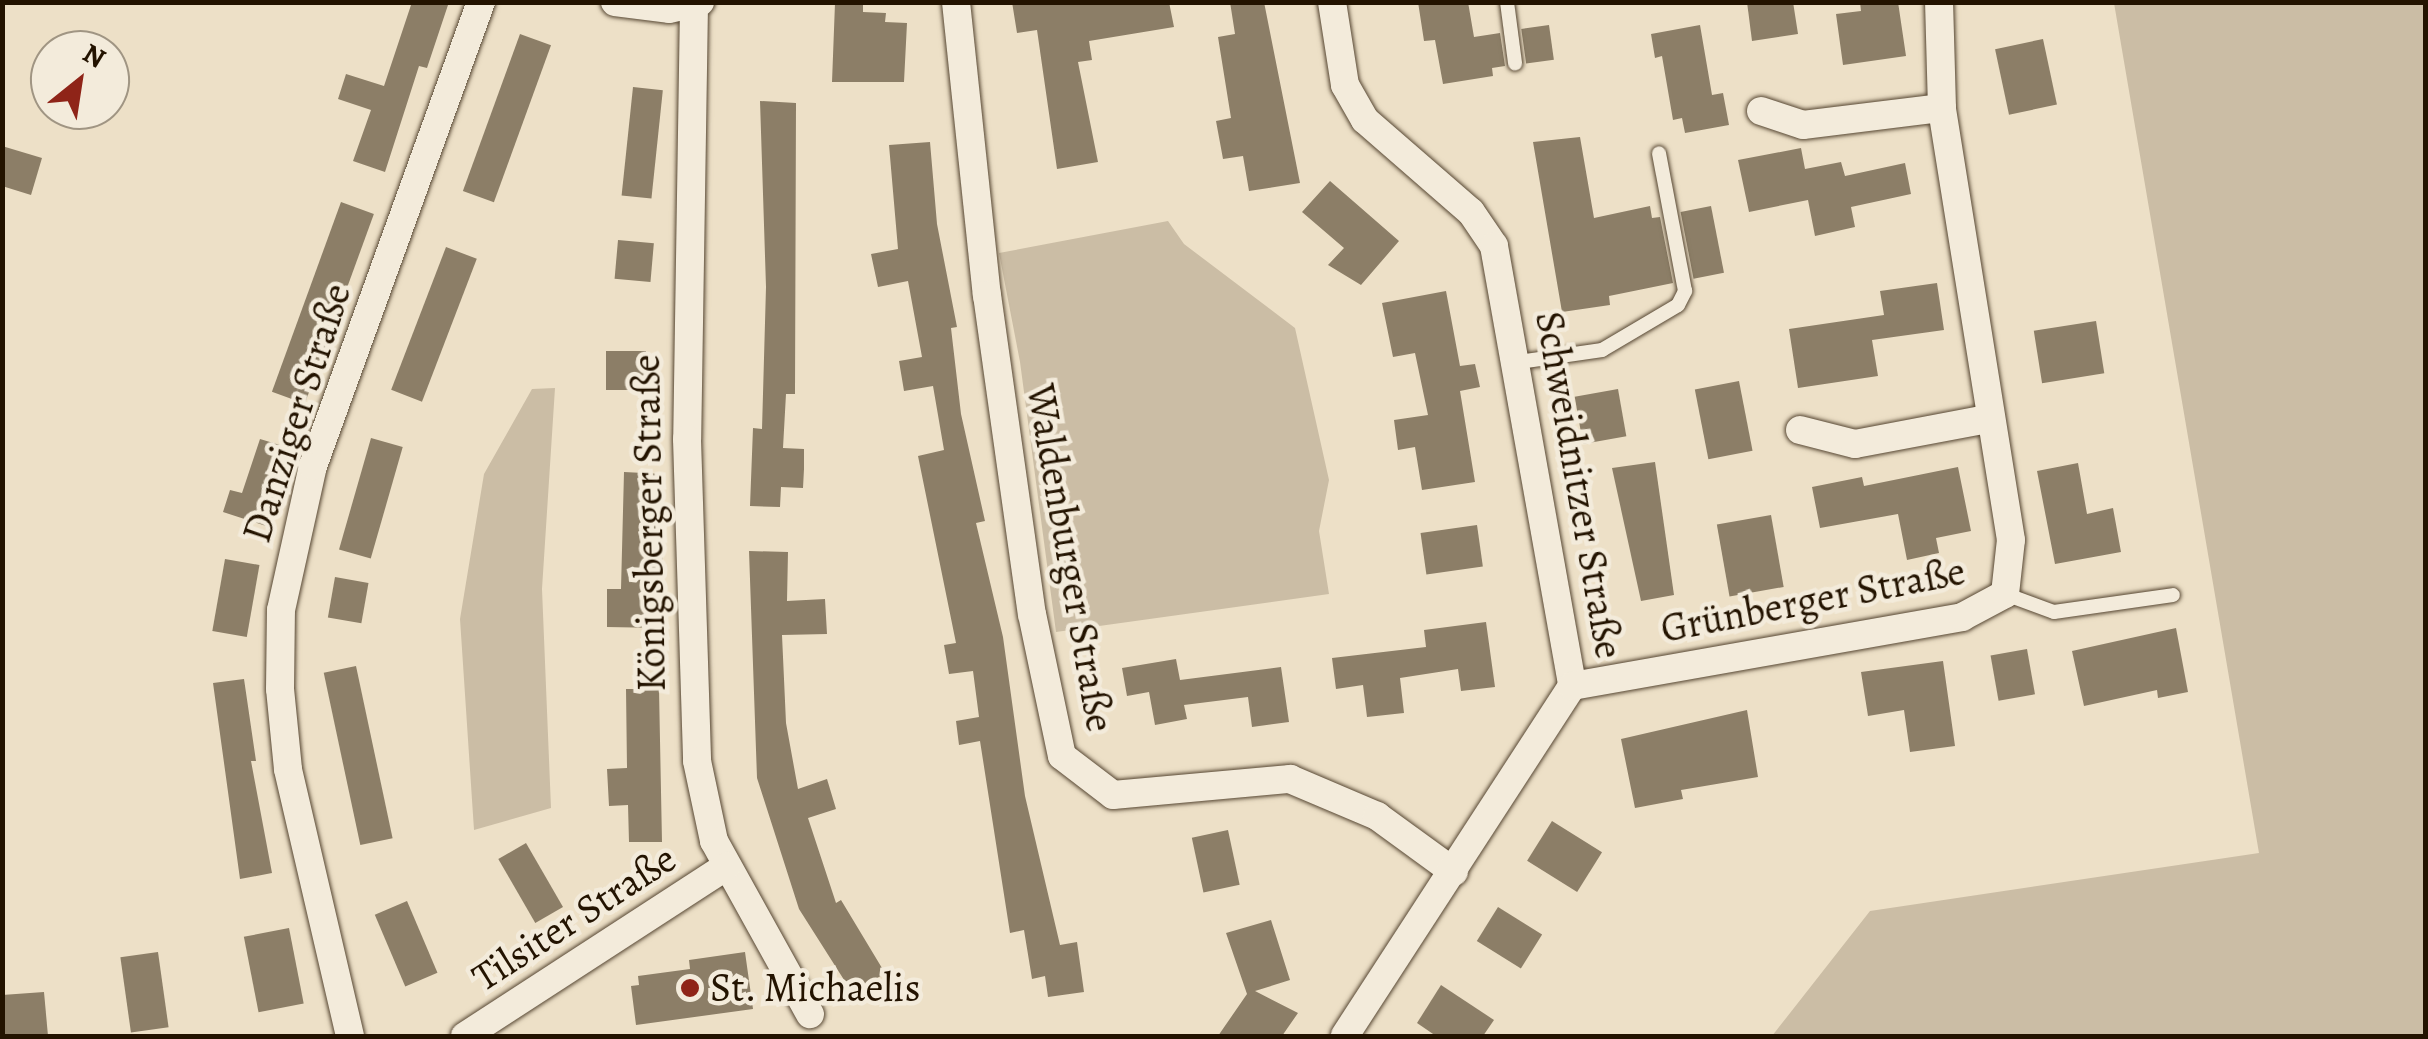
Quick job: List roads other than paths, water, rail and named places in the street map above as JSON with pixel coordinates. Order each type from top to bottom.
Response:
[{"type":"street","name":"Danziger Straße","points":[[350,1036],[288,769],[280,689],[281,610],[313,466],[481,2]]},
{"type":"street","points":[[616,2],[669,10],[697,4]]},
{"type":"street","name":"Waldenburger Straße","points":[[956,2],[992,332],[1032,614],[1062,756],[1113,795],[1290,779],[1378,816],[1454,872]]},
{"type":"street","name":"Schweidnitzer Straße","points":[[1332,2],[1345,84],[1366,120],[1470,212],[1494,246],[1520,362],[1572,686],[1345,1036]]},
{"type":"street","name":"Grünberger Straße","points":[[1572,686],[1962,617],[2005,594],[2011,540],[1988,418],[1942,108],[1938,2]]},
{"type":"street","name":"Königsberger Straße","points":[[697,4],[687,401],[692,710],[714,841],[810,1014]]},
{"type":"street","points":[[1760,111],[1803,125],[1942,108]]},
{"type":"street","points":[[1800,430],[1855,444],[1988,418]]},
{"type":"street","name":"Tilsiter Straße","points":[[465,1036],[727,866]]},
{"type":"lane","points":[[1507,2],[1516,63]]},
{"type":"lane","points":[[1520,362],[1602,350],[1678,305],[1685,291],[1659,154]]},
{"type":"lane","points":[[2005,594],[2054,612],[2173,596]]},
{"type":"place","name":"St. Michaelis","points":[[690,988]]}]
